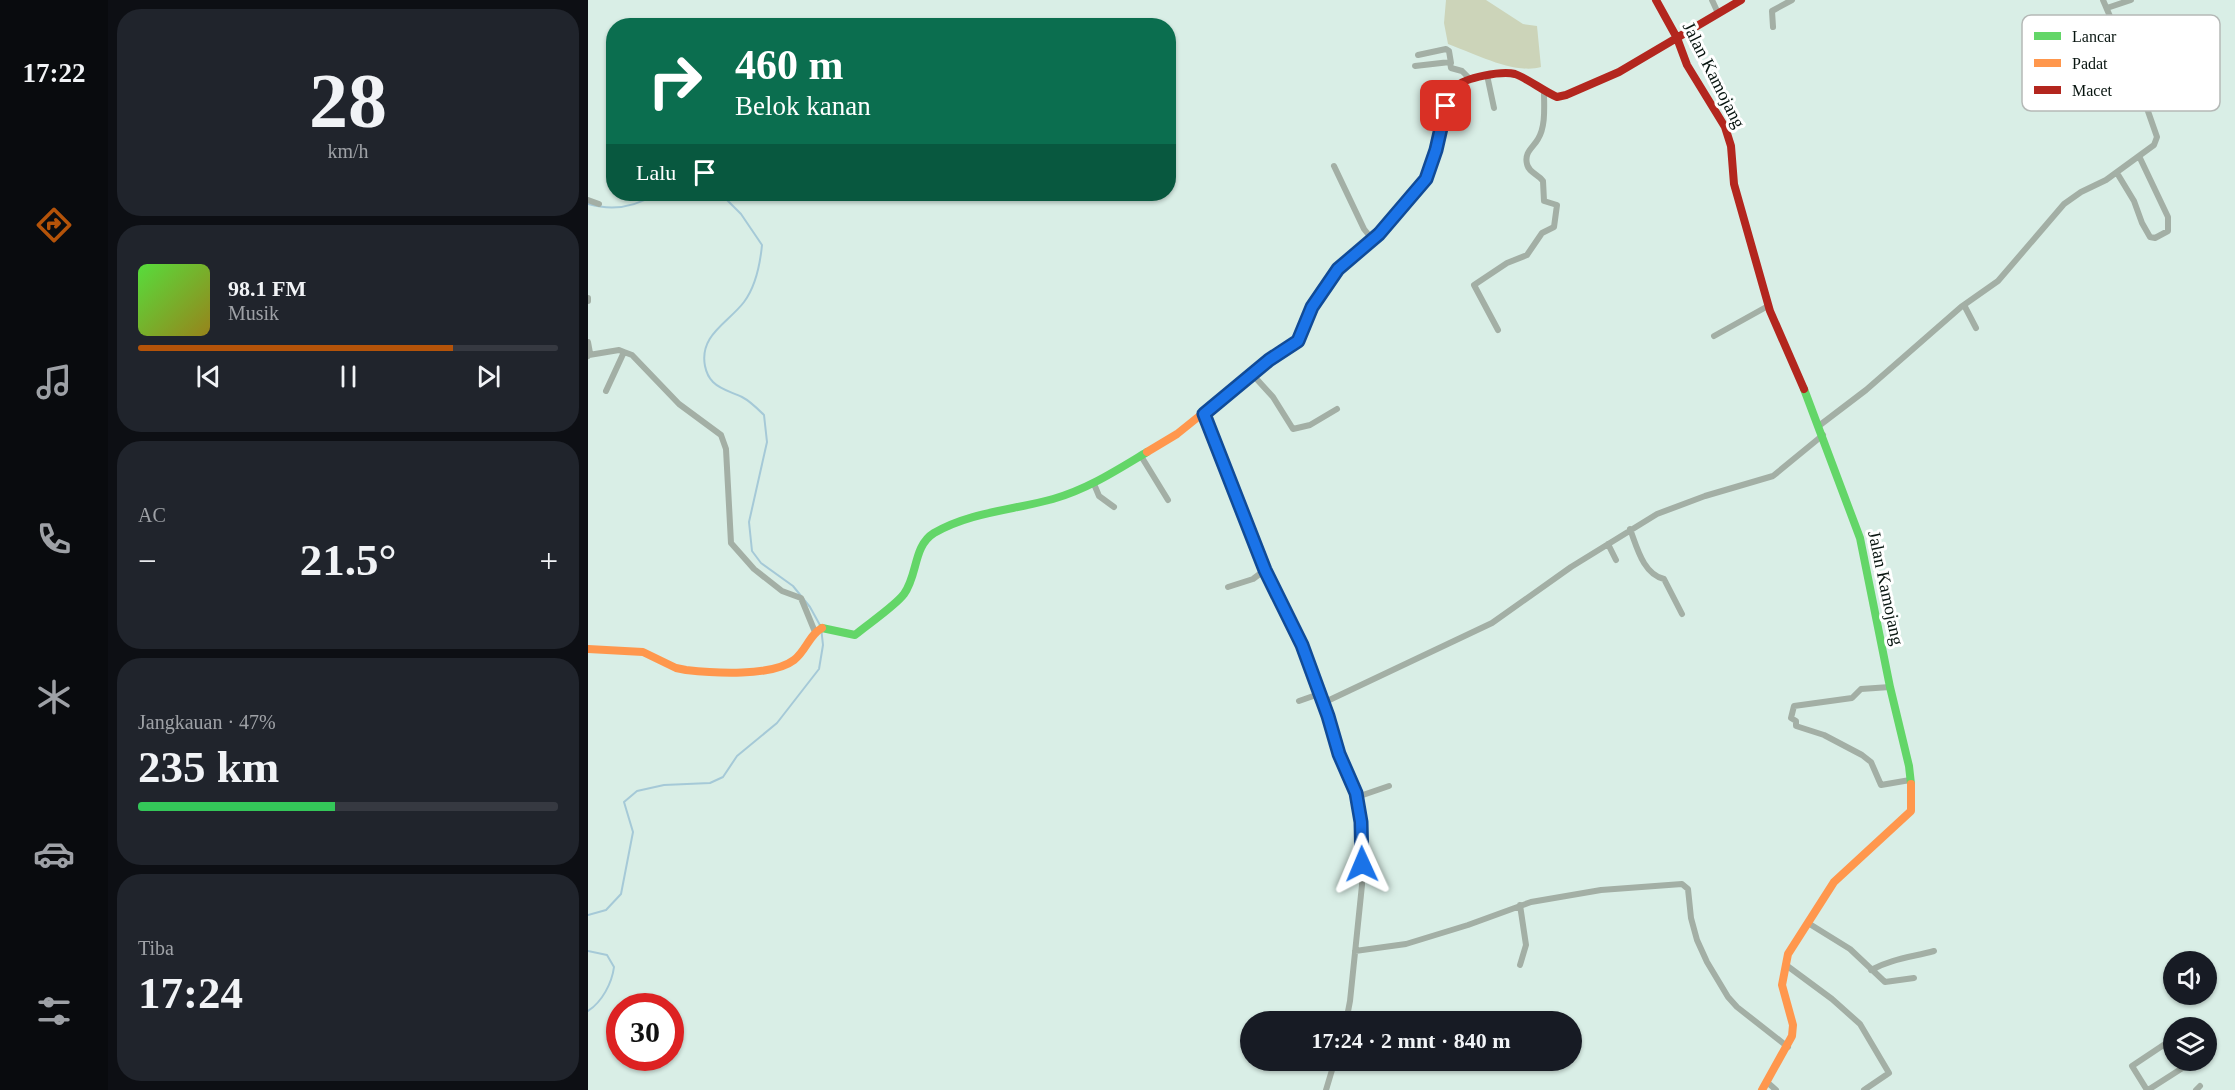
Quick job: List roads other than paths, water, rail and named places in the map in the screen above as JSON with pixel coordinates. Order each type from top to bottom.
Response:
[{"type":"street","name":"Jalan Kamojang","points":[[1656,0],[1677,38],[1687,65],[1725,128],[1731,146],[1734,184],[1768,306],[1820,425],[1864,553],[1890,687],[1905,743],[1912,800],[1908,815],[1834,882],[1796,940],[1785,965],[1782,985],[1793,1025],[1792,1036],[1788,1047],[1776,1062],[1762,1090]]},
{"type":"street","points":[[1712,0],[1718,13]]},
{"type":"street","points":[[818,630],[855,635],[898,601],[912,576],[920,547],[925,540],[939,530],[977,514],[1053,499],[1094,484],[1177,434],[1252,374],[1298,341],[1312,307],[1338,269],[1372,239],[1426,179],[1436,150],[1446,106],[1456,87],[1470,78],[1487,75],[1518,75],[1544,92],[1557,97],[1571,93],[1619,72],[1741,0]]},
{"type":"street","points":[[1773,27],[1772,11],[1792,0]]},
{"type":"street","points":[[2103,0],[2111,15]]},
{"type":"street","points":[[2108,9],[2131,0]]},
{"type":"street","points":[[1418,54],[1446,49],[1449,51],[1451,68],[1462,71],[1470,78]]},
{"type":"street","points":[[1415,66],[1451,63]]},
{"type":"street","points":[[1487,75],[1494,108]]},
{"type":"street","points":[[1498,330],[1474,285],[1507,263],[1527,255],[1542,233],[1554,227],[1557,205],[1544,201],[1543,181],[1532,172],[1527,160],[1529,149],[1538,140],[1542,128],[1544,92]]},
{"type":"street","points":[[1820,425],[1866,390],[1964,305],[1998,281],[2064,204],[2117,173],[2154,145],[2157,137],[2148,111]]},
{"type":"street","points":[[2117,173],[2134,201],[2150,237],[2155,238],[2168,231],[2168,216],[2139,156]]},
{"type":"street","points":[[1334,166],[1364,229],[1372,239]]},
{"type":"street","points":[[588,200],[599,204]]},
{"type":"street","points":[[1964,305],[1976,328]]},
{"type":"street","points":[[1714,336],[1768,306]]},
{"type":"street","points":[[588,342],[589,356],[619,350],[632,356],[679,404],[721,435],[726,449],[731,543],[754,568],[782,591],[801,598],[818,630]]},
{"type":"street","points":[[606,391],[624,352]]},
{"type":"street","points":[[1252,374],[1273,397],[1293,429],[1310,425],[1337,409]]},
{"type":"street","points":[[1204,414],[1265,570],[1302,645],[1339,754],[1357,797],[1361,822],[1362,885],[1347,1011]]},
{"type":"street","points":[[1323,703],[1492,623],[1531,593],[1657,514],[1691,501],[1767,479],[1782,471],[1823,435]]},
{"type":"street","points":[[1141,456],[1168,500]]},
{"type":"street","points":[[1094,484],[1099,496],[1114,507]]},
{"type":"street","points":[[1630,529],[1648,570],[1657,578],[1664,579],[1682,614]]},
{"type":"street","points":[[1608,544],[1616,560]]},
{"type":"street","points":[[1228,587],[1253,579],[1265,570]]},
{"type":"street","points":[[588,649],[642,652],[684,670],[727,672],[777,667],[789,663],[796,658],[818,630]]},
{"type":"street","points":[[1890,687],[1861,689],[1852,698],[1794,706],[1791,709],[1791,718],[1796,721],[1796,726],[1827,736],[1869,760],[1881,785],[1910,780]]},
{"type":"street","points":[[1299,701],[1320,694]]},
{"type":"street","points":[[1357,797],[1389,786]]},
{"type":"street","points":[[1355,951],[1406,944],[1468,926],[1520,905],[1601,890],[1684,885],[1688,889],[1691,918],[1700,947],[1728,997],[1788,1047]]},
{"type":"street","points":[[1520,905],[1526,945],[1520,965]]},
{"type":"street","points":[[1808,923],[1834,938],[1880,980],[1889,983],[1914,978]]},
{"type":"street","points":[[1871,970],[1885,962],[1900,958],[1908,959],[1934,951]]},
{"type":"street","points":[[1785,965],[1832,999],[1865,1030],[1889,1073],[1864,1090]]},
{"type":"street","points":[[2163,1045],[2132,1066],[2148,1090],[2178,1071]]},
{"type":"street","points":[[1326,1090],[1332,1071]]},
{"type":"street","points":[[1767,1082],[1776,1090]]},
{"type":"waterway","points":[[588,204],[615,208],[642,201]]},
{"type":"waterway","points":[[588,915],[606,910],[621,894],[633,832],[624,802],[637,791],[664,785],[710,783],[723,777],[737,756],[777,723],[819,669],[823,645],[821,627],[810,607],[793,586],[761,563],[752,551],[749,522],[767,442],[764,415],[745,399],[716,385],[705,366],[704,355],[710,338],[744,302],[752,289],[759,268],[762,245],[741,214],[728,201]]},
{"type":"waterway","points":[[588,951],[607,955],[614,967],[606,992],[588,1011]]}]
